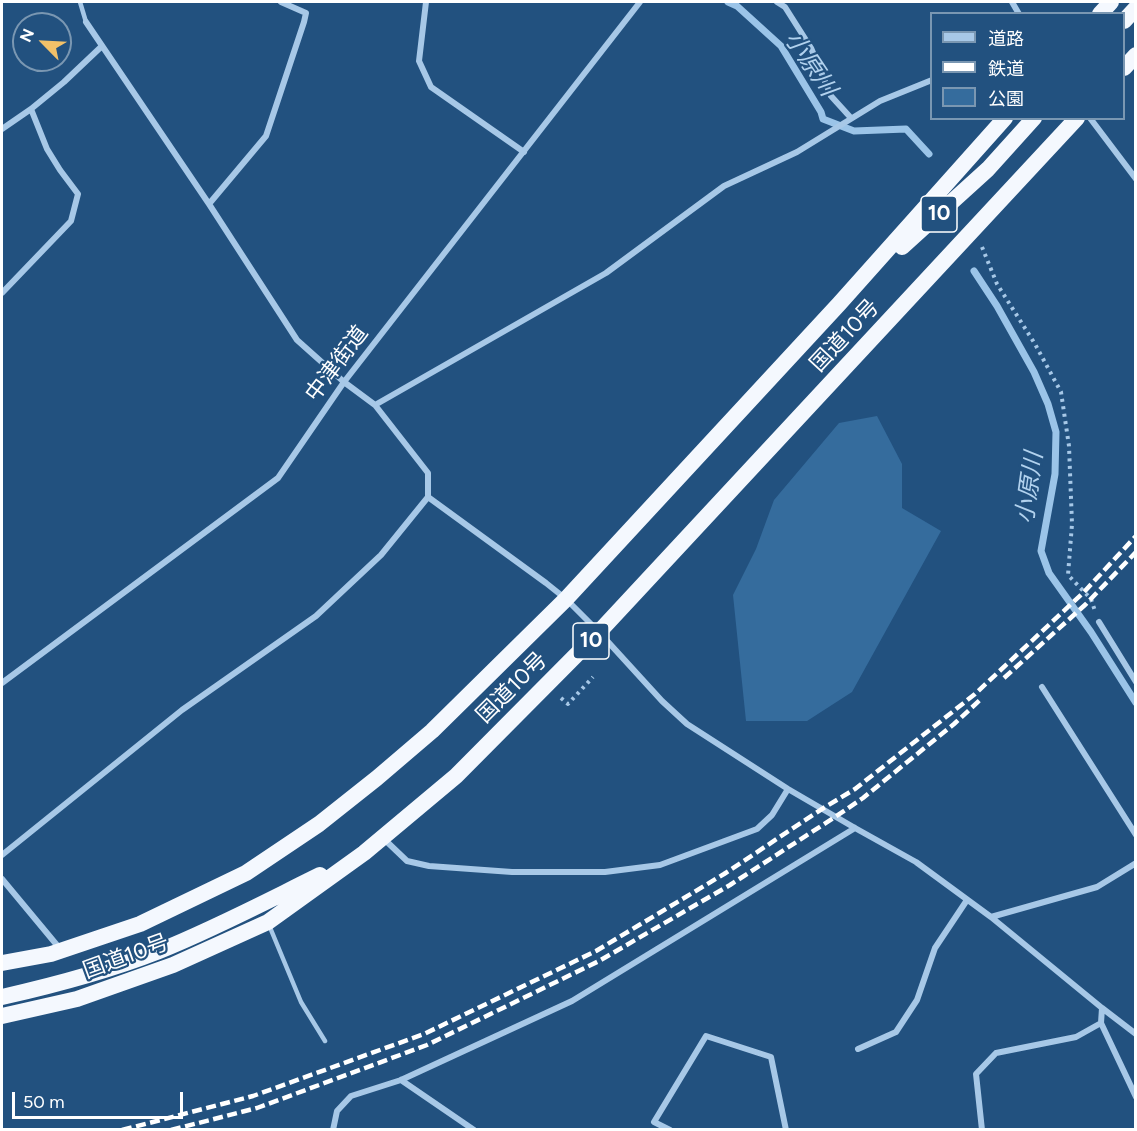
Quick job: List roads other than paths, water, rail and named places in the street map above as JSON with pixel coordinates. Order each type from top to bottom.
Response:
[{"type":"highway","points":[[1125,20],[1136,8]]},
{"type":"highway","points":[[1125,67],[1136,55]]},
{"type":"highway","name":"国道10号","points":[[2,963],[51,954],[140,924],[246,873],[319,824],[377,778],[432,731],[566,599],[839,304],[1003,120]]},
{"type":"highway","name":"国道10号","points":[[839,304],[988,169],[1032,120]]},
{"type":"highway","name":"国道10号","points":[[2,1016],[77,999],[163,969],[268,922],[364,853],[456,776],[599,632],[1075,120]]},
{"type":"highway","points":[[2,997],[60,984],[158,951],[206,931],[364,853]]},
{"type":"street","points":[[209,204],[266,136],[306,13],[280,2]]},
{"type":"street","points":[[426,2],[419,61],[431,87],[524,152]]},
{"type":"street","name":"中津街道","points":[[2,683],[278,478],[344,382],[640,2]]},
{"type":"street","points":[[777,2],[785,7],[811,48],[831,96],[851,118]]},
{"type":"street","points":[[2,855],[182,710],[316,616],[381,555],[428,496],[428,473],[375,405],[344,382],[297,340],[209,204],[86,22]]},
{"type":"street","points":[[2,129],[64,82],[102,46]]},
{"type":"street","points":[[375,405],[606,273],[724,186],[796,152],[880,101],[930,81]]},
{"type":"street","points":[[2,293],[71,221],[78,194],[47,149],[31,109]]},
{"type":"street","points":[[1092,120],[1136,179]]},
{"type":"street","points":[[428,496],[566,599],[662,701],[687,724],[788,789],[916,862],[991,917],[1136,1034]]},
{"type":"street","points":[[1099,622],[1136,682]]},
{"type":"street","points":[[1042,687],[1136,835]]},
{"type":"street","points":[[383,837],[407,861],[429,866],[512,872],[605,872],[660,865],[758,829],[772,815],[788,789]]},
{"type":"street","points":[[333,1130],[337,1111],[351,1096],[401,1080],[572,1001],[855,828]]},
{"type":"street","points":[[991,917],[1097,887],[1136,863]]},
{"type":"street","points":[[2,879],[61,951]]},
{"type":"street","points":[[858,1049],[896,1032],[917,1000],[935,948],[967,900]]},
{"type":"street","points":[[1102,1008],[1101,1023],[1136,1097]]},
{"type":"street","points":[[982,1130],[976,1074],[996,1053],[1076,1037],[1101,1023]]},
{"type":"street","points":[[651,1130],[706,1036],[771,1057],[786,1130]]},
{"type":"street","points":[[401,1080],[474,1130]]},
{"type":"street","points":[[654,1122],[670,1130]]},
{"type":"lane","points":[[80,2],[86,22]]},
{"type":"lane","points":[[268,922],[301,1002],[325,1041]]},
{"type":"waterway","name":"小原川","points":[[728,2],[737,6],[781,46],[823,119],[854,131],[906,129],[929,154]]},
{"type":"waterway","name":"小原川","points":[[974,271],[997,306],[1034,372],[1048,404],[1056,432],[1055,474],[1041,551],[1049,573],[1091,632],[1136,703]]},
{"type":"railway","points":[[122,1130],[253,1096],[424,1034],[596,951],[724,874],[855,789],[975,694],[1084,592],[1136,536]]},
{"type":"railway","points":[[1004,678],[1086,604],[1136,552]]},
{"type":"railway","points":[[171,1130],[257,1108],[427,1045],[599,961],[730,885],[863,798],[980,700]]}]
